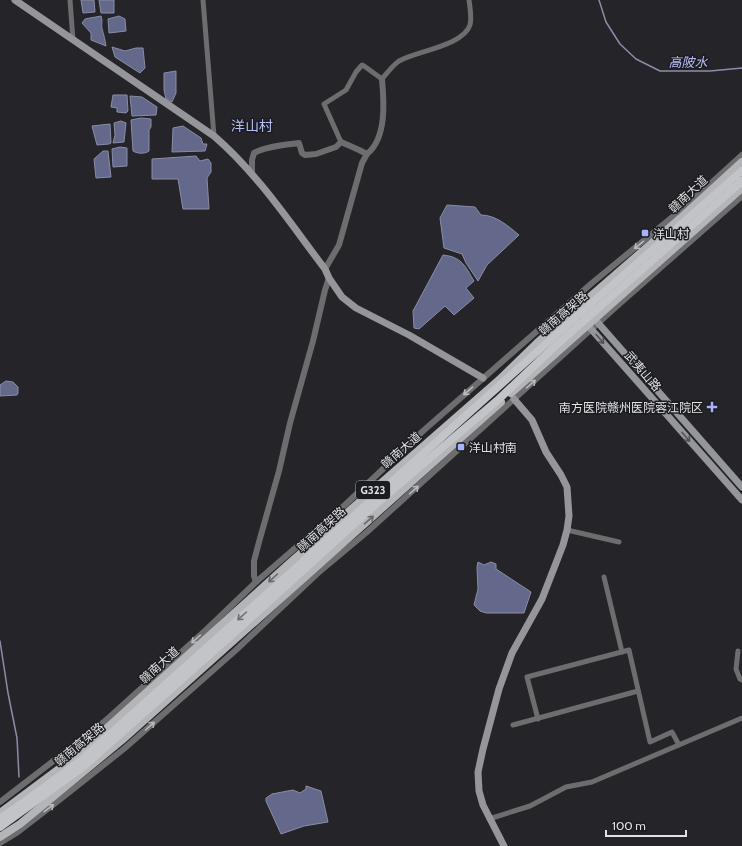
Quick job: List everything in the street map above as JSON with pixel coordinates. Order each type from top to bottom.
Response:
[{"type":"highway","name":"赣南高架路","points":[[0,818],[79,762],[546,343],[742,172]]},
{"type":"highway","name":"赣南高架路","points":[[0,827],[84,766],[376,504],[499,399],[560,342],[742,181]]},
{"type":"main road","points":[[14,0],[214,136],[230,150],[252,174],[325,269],[329,278],[342,297],[356,308],[409,335],[483,378]]},
{"type":"main road","name":"赣南大道","points":[[0,813],[75,757],[290,562],[499,380],[537,343],[683,216],[742,162]]},
{"type":"main road","points":[[720,181],[733,196]]},
{"type":"main road","name":"G323","points":[[0,837],[20,824],[122,740],[348,539],[513,396],[550,357],[596,321],[696,228],[742,188]]},
{"type":"main road","points":[[683,216],[696,228]]},
{"type":"main road","name":"武夷山路","points":[[582,304],[742,487]]},
{"type":"main road","name":"武夷山路","points":[[575,310],[742,500]]},
{"type":"main road","points":[[537,343],[550,357]]},
{"type":"main road","points":[[499,380],[532,420],[546,452],[562,475],[566,487],[569,516],[563,545],[542,599],[512,653],[499,688],[478,772],[479,791],[483,805],[504,846]]},
{"type":"main road","points":[[335,524],[348,539]]},
{"type":"main road","points":[[290,562],[305,577]]},
{"type":"street","points":[[70,0],[73,40]]},
{"type":"street","points":[[203,0],[214,136]]},
{"type":"street","points":[[382,79],[399,61],[436,48],[453,40],[464,32],[468,28],[471,18],[469,0]]},
{"type":"street","points":[[325,269],[339,245],[362,163],[379,139],[384,100],[382,79],[362,65],[356,72],[346,90],[324,104],[341,142],[367,154]]},
{"type":"street","points":[[252,174],[252,156],[254,153],[259,151],[285,144],[299,143],[302,153],[305,155],[316,154],[336,147],[341,142]]},
{"type":"street","points":[[0,802],[104,722],[207,629],[256,582],[346,504],[423,431],[592,283],[687,205],[742,155]]},
{"type":"street","points":[[596,321],[742,196]]},
{"type":"street","points":[[256,582],[254,576],[254,562],[329,278]]},
{"type":"street","points":[[0,843],[18,832],[125,748],[236,650],[318,573],[367,532],[589,327]]},
{"type":"street","points":[[567,530],[619,542]]},
{"type":"street","points":[[604,577],[622,652]]},
{"type":"street","points":[[538,719],[527,677],[629,650],[650,742],[672,732],[679,745]]},
{"type":"street","points":[[738,651],[736,669],[740,679],[742,680]]},
{"type":"street","points":[[513,725],[638,691]]},
{"type":"street","points":[[489,819],[530,806],[566,787],[592,782],[742,718]]},
{"type":"water","points":[[81,0],[94,0],[95,12],[83,13]]},
{"type":"water","points":[[99,0],[114,0],[114,13],[101,13]]},
{"type":"water","points":[[101,16],[106,46],[91,40],[91,33],[82,23],[85,19]]},
{"type":"water","points":[[119,16],[125,19],[126,31],[109,33],[108,19]]},
{"type":"water","points":[[112,47],[125,51],[143,48],[145,68],[140,73],[115,57]]},
{"type":"water","points":[[176,71],[176,93],[172,102],[166,99],[164,90],[164,73]]},
{"type":"water","points":[[113,95],[127,95],[128,111],[126,113],[117,112],[117,108],[111,107]]},
{"type":"water","points":[[130,96],[142,97],[157,107],[156,115],[132,116]]},
{"type":"water","points":[[141,118],[151,119],[151,127],[149,130],[149,151],[146,153],[137,153],[133,151],[131,120]]},
{"type":"water","points":[[121,121],[126,123],[124,142],[113,143],[115,135],[114,123]]},
{"type":"water","points":[[110,124],[111,143],[97,145],[92,126]]},
{"type":"water","points":[[183,126],[201,138],[203,144],[207,144],[205,151],[172,152],[173,128]]},
{"type":"water","points":[[120,147],[127,148],[127,166],[113,167],[112,149]]},
{"type":"water","points":[[103,151],[108,151],[111,177],[96,178],[94,159]]},
{"type":"water","points":[[196,156],[200,161],[208,159],[211,163],[211,172],[207,178],[209,209],[183,209],[178,179],[152,179],[152,159]]},
{"type":"water","points":[[447,205],[475,207],[481,215],[486,215],[497,219],[519,235],[487,265],[478,281],[462,254],[444,248],[440,218]]},
{"type":"water","points":[[443,255],[459,260],[465,267],[474,281],[466,288],[474,298],[454,315],[445,306],[419,329],[414,328],[413,311]]},
{"type":"water","points":[[6,381],[13,382],[18,387],[17,395],[0,396],[0,385]]},
{"type":"water","points":[[478,562],[484,565],[491,562],[496,564],[496,569],[531,592],[524,613],[486,613],[480,611],[474,605],[478,589]]},
{"type":"water","points":[[306,786],[321,791],[328,822],[304,826],[281,834],[266,798],[272,794],[293,790],[300,793],[306,789]]},
{"type":"waterway","name":"高陂水","points":[[599,0],[606,22],[620,44],[636,59],[660,71],[710,71],[742,68]]},
{"type":"waterway","points":[[0,641],[17,738],[19,777]]},
{"type":"place","name":"洋山村","points":[[645,233]]},
{"type":"place","name":"南方医院赣州医院蓉江院区","points":[[712,407]]},
{"type":"place","name":"洋山村南","points":[[461,447]]},
{"type":"district","name":"洋山村","points":[[252,126]]}]
